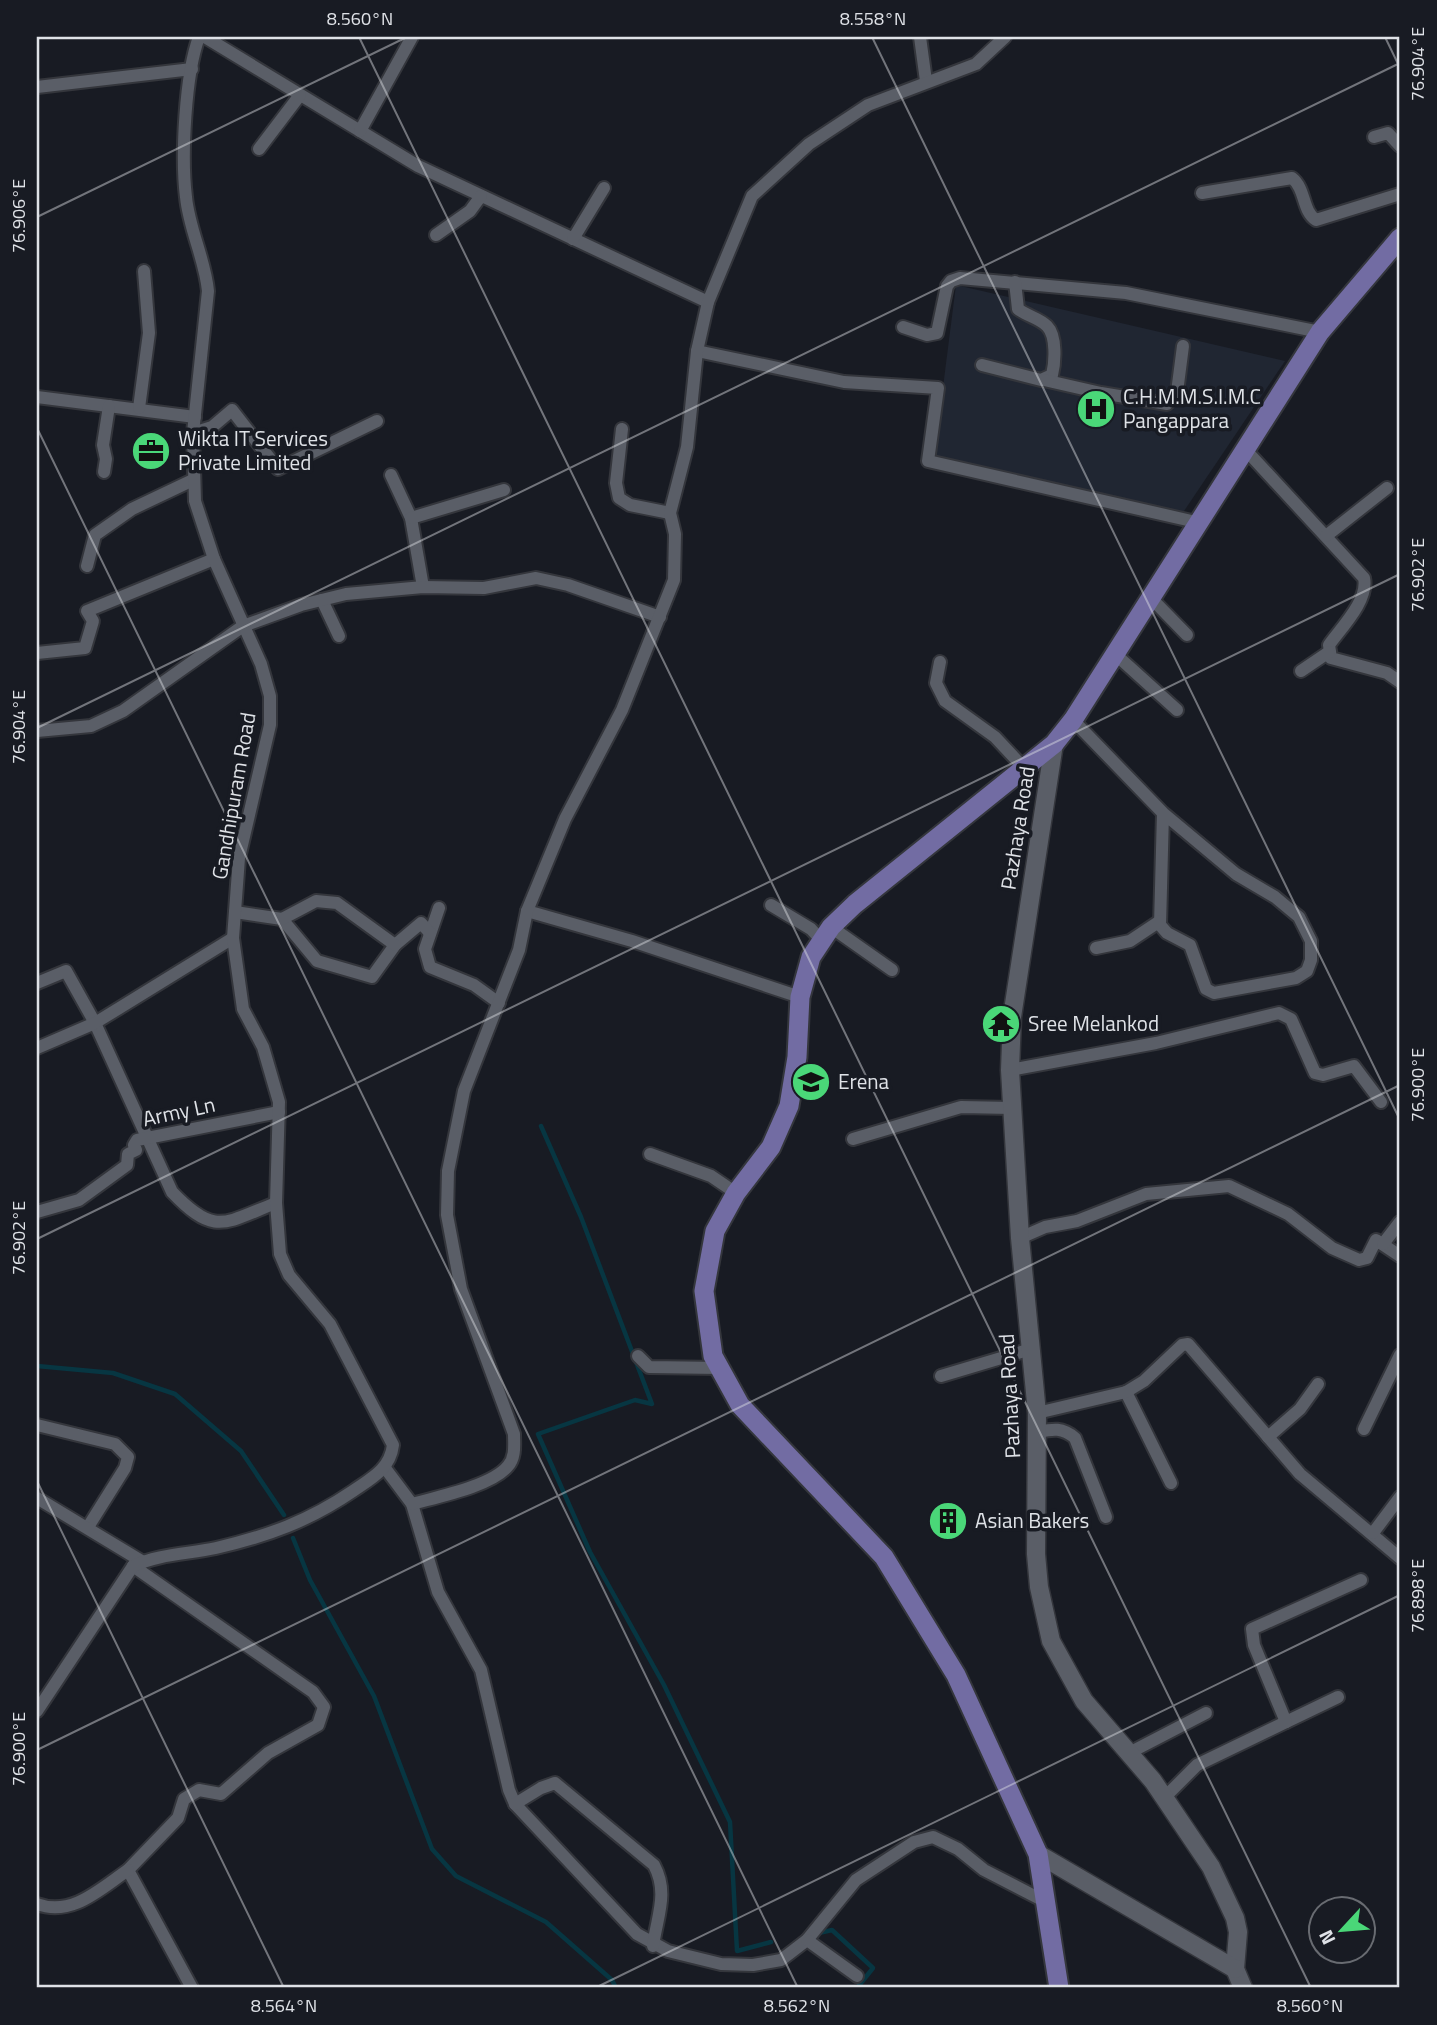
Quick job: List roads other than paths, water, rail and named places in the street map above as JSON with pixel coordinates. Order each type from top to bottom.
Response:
[{"type":"main road","points":[[1059,1988],[1038,1854],[956,1675],[884,1558],[740,1405],[713,1356],[704,1291],[715,1231],[736,1194],[771,1147],[789,1106],[797,1058],[800,998],[811,957],[826,934],[855,904],[1054,744],[1073,720],[1196,522],[1320,332],[1400,238]]},
{"type":"street","points":[[360,131],[412,37]]},
{"type":"street","points":[[920,37],[926,81]]},
{"type":"street","points":[[412,1504],[464,1489],[494,1475],[509,1466],[514,1451],[514,1434],[461,1289],[447,1215],[448,1171],[464,1091],[519,950],[527,911],[565,819],[622,710],[674,580],[675,534],[670,513],[687,447],[697,351],[708,302],[752,196],[809,144],[868,105],[976,64],[1005,37]]},
{"type":"street","points":[[199,38],[418,166],[708,302]]},
{"type":"street","name":"Gandhipuram Road","points":[[199,38],[192,69],[184,153],[186,199],[206,269],[208,291],[193,433],[195,501],[214,559],[261,664],[270,696],[270,725],[239,858],[233,938],[238,992],[273,1076],[279,1112],[276,1203],[280,1254],[289,1275],[330,1324],[393,1445],[392,1456],[385,1468]]},
{"type":"street","points":[[37,87],[192,69]]},
{"type":"street","points":[[259,149],[300,95]]},
{"type":"street","points":[[1374,137],[1388,133],[1400,146]]},
{"type":"street","points":[[1202,193],[1292,178],[1298,184],[1310,215],[1316,220],[1400,194]]},
{"type":"street","points":[[573,239],[604,188]]},
{"type":"street","points":[[436,235],[470,211],[481,196]]},
{"type":"street","points":[[139,408],[149,332],[144,271]]},
{"type":"street","points":[[903,327],[927,335],[937,333],[947,286],[955,279],[1126,293],[1320,332]]},
{"type":"street","points":[[1015,282],[1018,309],[1045,324],[1051,333],[1053,369],[1052,375],[1044,380]]},
{"type":"street","points":[[982,365],[1101,393],[1167,404],[1177,393],[1183,346]]},
{"type":"street","points":[[697,351],[844,382],[937,388],[928,461],[1196,522]]},
{"type":"street","points":[[37,397],[195,417]]},
{"type":"street","points":[[104,472],[106,459],[103,445],[109,406]]},
{"type":"street","points":[[193,433],[212,427],[232,410],[278,469],[377,421]]},
{"type":"street","points":[[622,429],[616,483],[619,498],[630,505],[670,513]]},
{"type":"street","points":[[1244,448],[1362,574],[1365,582],[1353,612],[1329,645],[1329,652],[1336,662],[1387,673],[1400,682]]},
{"type":"street","points":[[391,475],[411,518],[423,587]]},
{"type":"street","points":[[87,566],[95,535],[132,509],[193,480]]},
{"type":"street","points":[[1326,536],[1387,488]]},
{"type":"street","points":[[411,518],[504,490]]},
{"type":"street","points":[[37,653],[85,648],[93,621],[87,611],[214,559]]},
{"type":"street","points":[[37,731],[91,726],[123,711],[243,626],[322,600],[351,594],[423,587],[484,588],[536,578],[568,585],[660,618]]},
{"type":"street","points":[[1149,596],[1187,635]]},
{"type":"street","points":[[322,600],[339,636]]},
{"type":"street","points":[[1301,671],[1329,652]]},
{"type":"street","points":[[1114,653],[1177,710]]},
{"type":"street","points":[[940,662],[936,683],[945,701],[995,737],[1024,768]]},
{"type":"street","points":[[1073,720],[1163,813],[1236,874],[1275,897],[1299,917],[1311,940],[1310,966],[1296,978],[1211,992],[1205,988],[1190,945],[1167,933],[1160,921],[1163,813]]},
{"type":"street","name":"Pazhaya Road","points":[[1054,744],[1013,1006],[1010,1070],[1020,1238],[1037,1413],[1036,1554],[1045,1621],[1061,1662],[1084,1701],[1166,1797],[1211,1867],[1235,1918],[1238,1932],[1235,1969],[1243,1988]]},
{"type":"street","points":[[235,912],[282,919],[316,901],[337,903],[395,945]]},
{"type":"street","points":[[771,905],[811,929],[826,934],[892,970]]},
{"type":"street","points":[[439,908],[425,949],[430,967],[474,985],[499,1003]]},
{"type":"street","points":[[527,911],[643,944],[800,998]]},
{"type":"street","points":[[282,919],[317,961],[372,977],[395,945],[421,923],[430,933]]},
{"type":"street","points":[[1096,948],[1130,941],[1160,921]]},
{"type":"street","points":[[37,1048],[95,1023],[233,938]]},
{"type":"street","points":[[37,984],[66,971],[95,1023],[173,1192],[205,1220],[223,1224],[276,1203]]},
{"type":"street","points":[[1010,1070],[1156,1043],[1279,1013],[1291,1019],[1315,1073],[1323,1075],[1353,1066],[1381,1102]]},
{"type":"street","points":[[853,1139],[961,1107],[1012,1108]]},
{"type":"street","name":"Army Ln","points":[[37,1212],[79,1200],[127,1165],[128,1154],[136,1150],[137,1140],[279,1112]]},
{"type":"street","points":[[650,1154],[711,1176],[736,1194]]},
{"type":"street","points":[[1020,1238],[1045,1227],[1077,1221],[1146,1194],[1229,1186],[1288,1214],[1332,1248],[1359,1260],[1367,1258],[1374,1240],[1400,1256]]},
{"type":"street","points":[[1382,1244],[1400,1222]]},
{"type":"street","points":[[1037,1413],[1126,1392],[1144,1381],[1182,1345],[1188,1344],[1300,1474],[1400,1558]]},
{"type":"street","points":[[941,1376],[1031,1349]]},
{"type":"street","points":[[1364,1429],[1400,1354]]},
{"type":"street","points":[[638,1356],[649,1367],[720,1368]]},
{"type":"street","points":[[1268,1437],[1300,1409],[1318,1384]]},
{"type":"street","points":[[1126,1392],[1171,1483]]},
{"type":"street","points":[[37,1425],[114,1444],[128,1457],[125,1468],[88,1527]]},
{"type":"street","points":[[1037,1432],[1054,1428],[1066,1431],[1075,1438],[1106,1517]]},
{"type":"street","points":[[37,1711],[138,1564],[275,1533],[315,1516],[385,1468],[412,1504],[438,1592],[481,1670],[509,1790],[515,1804],[629,1925],[653,1946],[721,1964],[753,1965],[781,1959],[807,1940],[856,1880],[914,1842],[933,1838],[958,1849],[984,1870],[1046,1902]]},
{"type":"street","points":[[1373,1534],[1400,1497]]},
{"type":"street","points":[[37,1498],[88,1527],[313,1692],[324,1707],[318,1725],[268,1753],[232,1787],[221,1794],[199,1790],[184,1799],[178,1818],[128,1870],[77,1904],[58,1910],[37,1904]]},
{"type":"street","points":[[1286,1722],[1254,1645],[1252,1629],[1361,1580]]},
{"type":"street","points":[[1166,1797],[1198,1765],[1338,1697]]},
{"type":"street","points":[[1129,1753],[1206,1713]]},
{"type":"street","points":[[515,1804],[555,1783],[654,1865],[661,1878],[663,1904],[656,1918],[653,1946]]},
{"type":"street","points":[[1038,1854],[1235,1969],[1250,1988]]},
{"type":"street","points":[[128,1870],[192,1988]]},
{"type":"street","points":[[807,1940],[857,1976]]},
{"type":"waterway","points":[[541,1126],[581,1217],[652,1404],[635,1400],[538,1434],[590,1552],[664,1685],[730,1822],[737,1951],[771,1942]]},
{"type":"waterway","points":[[37,1366],[113,1373],[175,1394],[241,1451],[284,1515]]},
{"type":"waterway","points":[[293,1538],[310,1580],[374,1696],[432,1849],[456,1876],[546,1922],[612,1980],[616,1988]]},
{"type":"waterway","points":[[819,1933],[832,1930],[873,1968],[857,1988]]},
{"type":"place","name":"C.H.M.M.S.I.M.C Pangappara","points":[[1096,409]]},
{"type":"place","name":"Wikta IT Services Private Limited","points":[[151,451]]},
{"type":"place","name":"Sree Melankod","points":[[1001,1024]]},
{"type":"place","name":"Erena","points":[[811,1082]]},
{"type":"place","name":"Asian Bakers","points":[[948,1521]]}]
